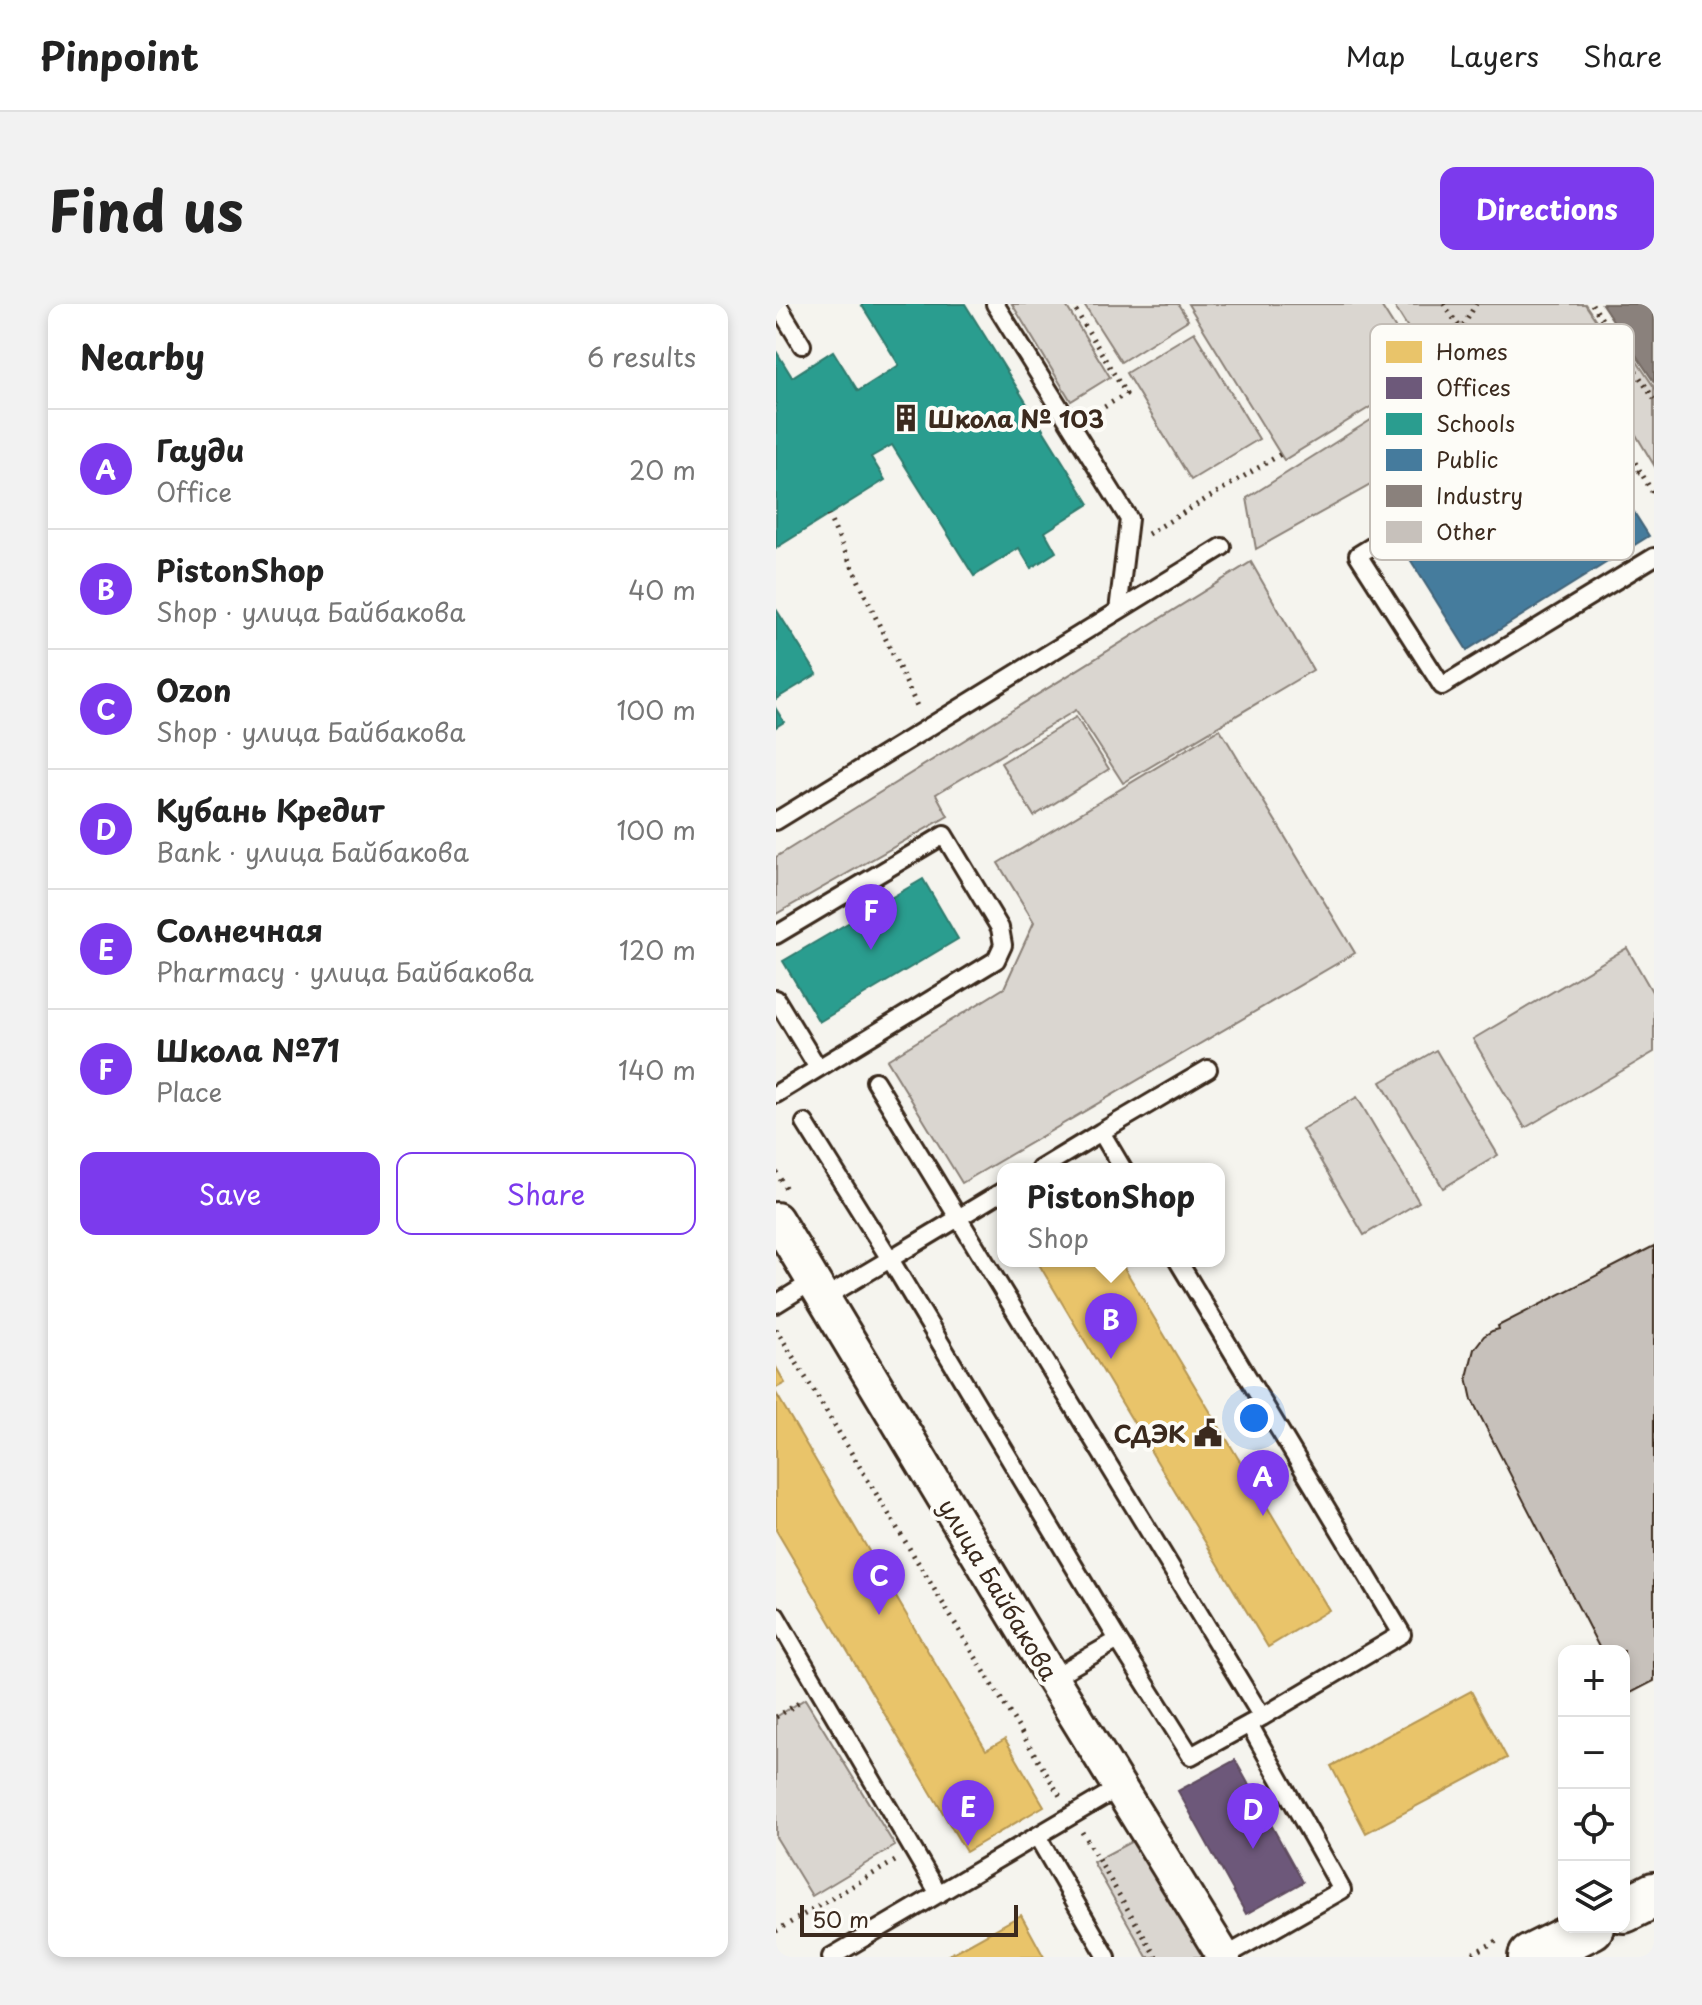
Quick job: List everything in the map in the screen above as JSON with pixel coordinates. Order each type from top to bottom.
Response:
[{"type":"main road","points":[[1630,1907],[1654,1895]]},
{"type":"main road","points":[[1531,1957],[1579,1933]]},
{"type":"street","name":"улица Байбакова","points":[[776,1219],[1224,1957]]},
{"type":"lane","points":[[777,304],[802,345]]},
{"type":"lane","points":[[995,304],[1129,519],[1118,611]]},
{"type":"lane","points":[[776,821],[1222,547]]},
{"type":"lane","points":[[1370,548],[1358,555],[1442,686],[1654,557]]},
{"type":"lane","points":[[776,935],[944,835],[1000,928],[1003,945],[996,960],[776,1094]]},
{"type":"lane","points":[[776,999],[818,1068]]},
{"type":"lane","points":[[1050,1163],[1208,1069]]},
{"type":"lane","points":[[875,1081],[960,1217],[1256,1721],[1342,1890],[1224,1957]]},
{"type":"lane","points":[[805,1123],[1191,1756],[1402,1634],[1182,1267]]},
{"type":"lane","points":[[1101,1132],[1119,1163]]},
{"type":"lane","points":[[776,1304],[890,1259],[997,1195]]},
{"type":"lane","points":[[776,1616],[939,1894]]},
{"type":"lane","points":[[1052,1678],[1118,1640]]},
{"type":"lane","points":[[831,1957],[1120,1787]]},
{"type":"lane","points":[[1037,1836],[1107,1957]]},
{"type":"path","points":[[1071,426],[1126,394],[1072,304]]},
{"type":"path","points":[[1444,304],[1459,324]]},
{"type":"path","points":[[1464,324],[1476,304]]},
{"type":"path","points":[[1592,304],[1605,324]]},
{"type":"path","points":[[1634,368],[1654,399]]},
{"type":"path","points":[[1125,548],[1281,454]]},
{"type":"path","points":[[1634,475],[1640,471]]},
{"type":"path","points":[[828,515],[917,706],[905,714]]},
{"type":"path","points":[[776,1329],[1156,1957]]},
{"type":"path","points":[[776,1717],[820,1691]]},
{"type":"path","points":[[776,1931],[914,1850]]},
{"type":"shaded area","points":[[1012,304],[1065,304],[1110,377],[1071,401]]},
{"type":"shaded area","points":[[1084,304],[1178,304],[1188,320],[1121,362]]},
{"type":"shaded area","points":[[1188,304],[1380,304],[1393,324],[1370,324],[1370,407],[1284,460]]},
{"type":"shaded area","points":[[1393,304],[1585,304],[1598,324],[1406,324]]},
{"type":"shaded area","points":[[1194,332],[1259,439],[1191,480],[1126,373]]},
{"type":"shaded area","points":[[1634,357],[1654,387],[1654,465],[1634,431]]},
{"type":"shaded area","points":[[1370,420],[1370,485],[1256,549],[1247,498]]},
{"type":"shaded area","points":[[1251,562],[1313,670],[1123,783],[1076,710],[936,794],[948,816],[776,914],[776,857]]},
{"type":"shaded area","points":[[1076,717],[1109,769],[1034,816],[1001,763]]},
{"type":"shaded area","points":[[1220,729],[1355,953],[962,1183],[887,1060],[1004,988],[1034,922],[998,863]]},
{"type":"shaded area","points":[[1627,948],[1654,995],[1654,1052],[1525,1128],[1473,1039]]},
{"type":"shaded area","points":[[1436,1050],[1498,1155],[1443,1188],[1381,1082]]},
{"type":"shaded area","points":[[1357,1097],[1419,1202],[1364,1235],[1302,1129]]},
{"type":"shaded area","points":[[805,1699],[895,1846],[812,1896],[776,1837],[776,1717]]},
{"type":"shaded area","points":[[1138,1838],[1212,1957],[1147,1957],[1093,1862]]},
{"type":"building: Homes","points":[[1041,1267],[1124,1267],[1329,1610],[1268,1647]]},
{"type":"building: Homes","points":[[776,1367],[785,1383],[776,1388]]},
{"type":"building: Homes","points":[[776,1393],[986,1750],[1005,1739],[1044,1806],[966,1852],[776,1530]]},
{"type":"building: Homes","points":[[1471,1691],[1507,1758],[1366,1833],[1331,1766]]},
{"type":"building: Homes","points":[[1021,1915],[1044,1957],[945,1957],[960,1949]]},
{"type":"building: Offices","points":[[1235,1760],[1303,1882],[1246,1914],[1178,1791]]},
{"type":"building: Schools","name":"Школа № 103","points":[[861,304],[965,304],[1089,504],[1045,532],[1056,552],[1031,568],[1019,548],[974,576],[892,445],[871,457],[885,480],[776,548],[776,351],[792,377],[833,351],[858,391],[899,365]]},
{"type":"building: Schools","points":[[776,609],[817,674],[776,699]]},
{"type":"building: Schools","points":[[776,709],[784,722],[776,727]]},
{"type":"building: Schools","points":[[923,879],[958,939],[819,1022],[783,961]]},
{"type":"building: Public","points":[[1634,512],[1649,536],[1634,545]]},
{"type":"building: Public","points":[[1411,560],[1611,560],[1467,650]]},
{"type":"building: Industry","points":[[1602,304],[1654,304],[1654,382],[1634,352],[1634,324],[1615,324]]},
{"type":"building: Other","points":[[1654,1246],[1654,1681],[1630,1693],[1630,1645],[1598,1645],[1472,1400],[1467,1377],[1474,1349],[1484,1336],[1499,1329],[1498,1326]]},
{"type":"place","name":"Школа № 103","points":[[906,418]]},
{"type":"place","name":"Школа №71","points":[[871,950]]},
{"type":"place","name":"PistonShop","points":[[1111,1359]]},
{"type":"place","name":"СДЭК","points":[[1208,1433]]},
{"type":"place","name":"Гауди","points":[[1263,1516]]},
{"type":"place","name":"Ozon","points":[[879,1615]]},
{"type":"place","name":"Солнечная","points":[[968,1846]]},
{"type":"place","name":"Кубань Кредит","points":[[1253,1849]]}]
